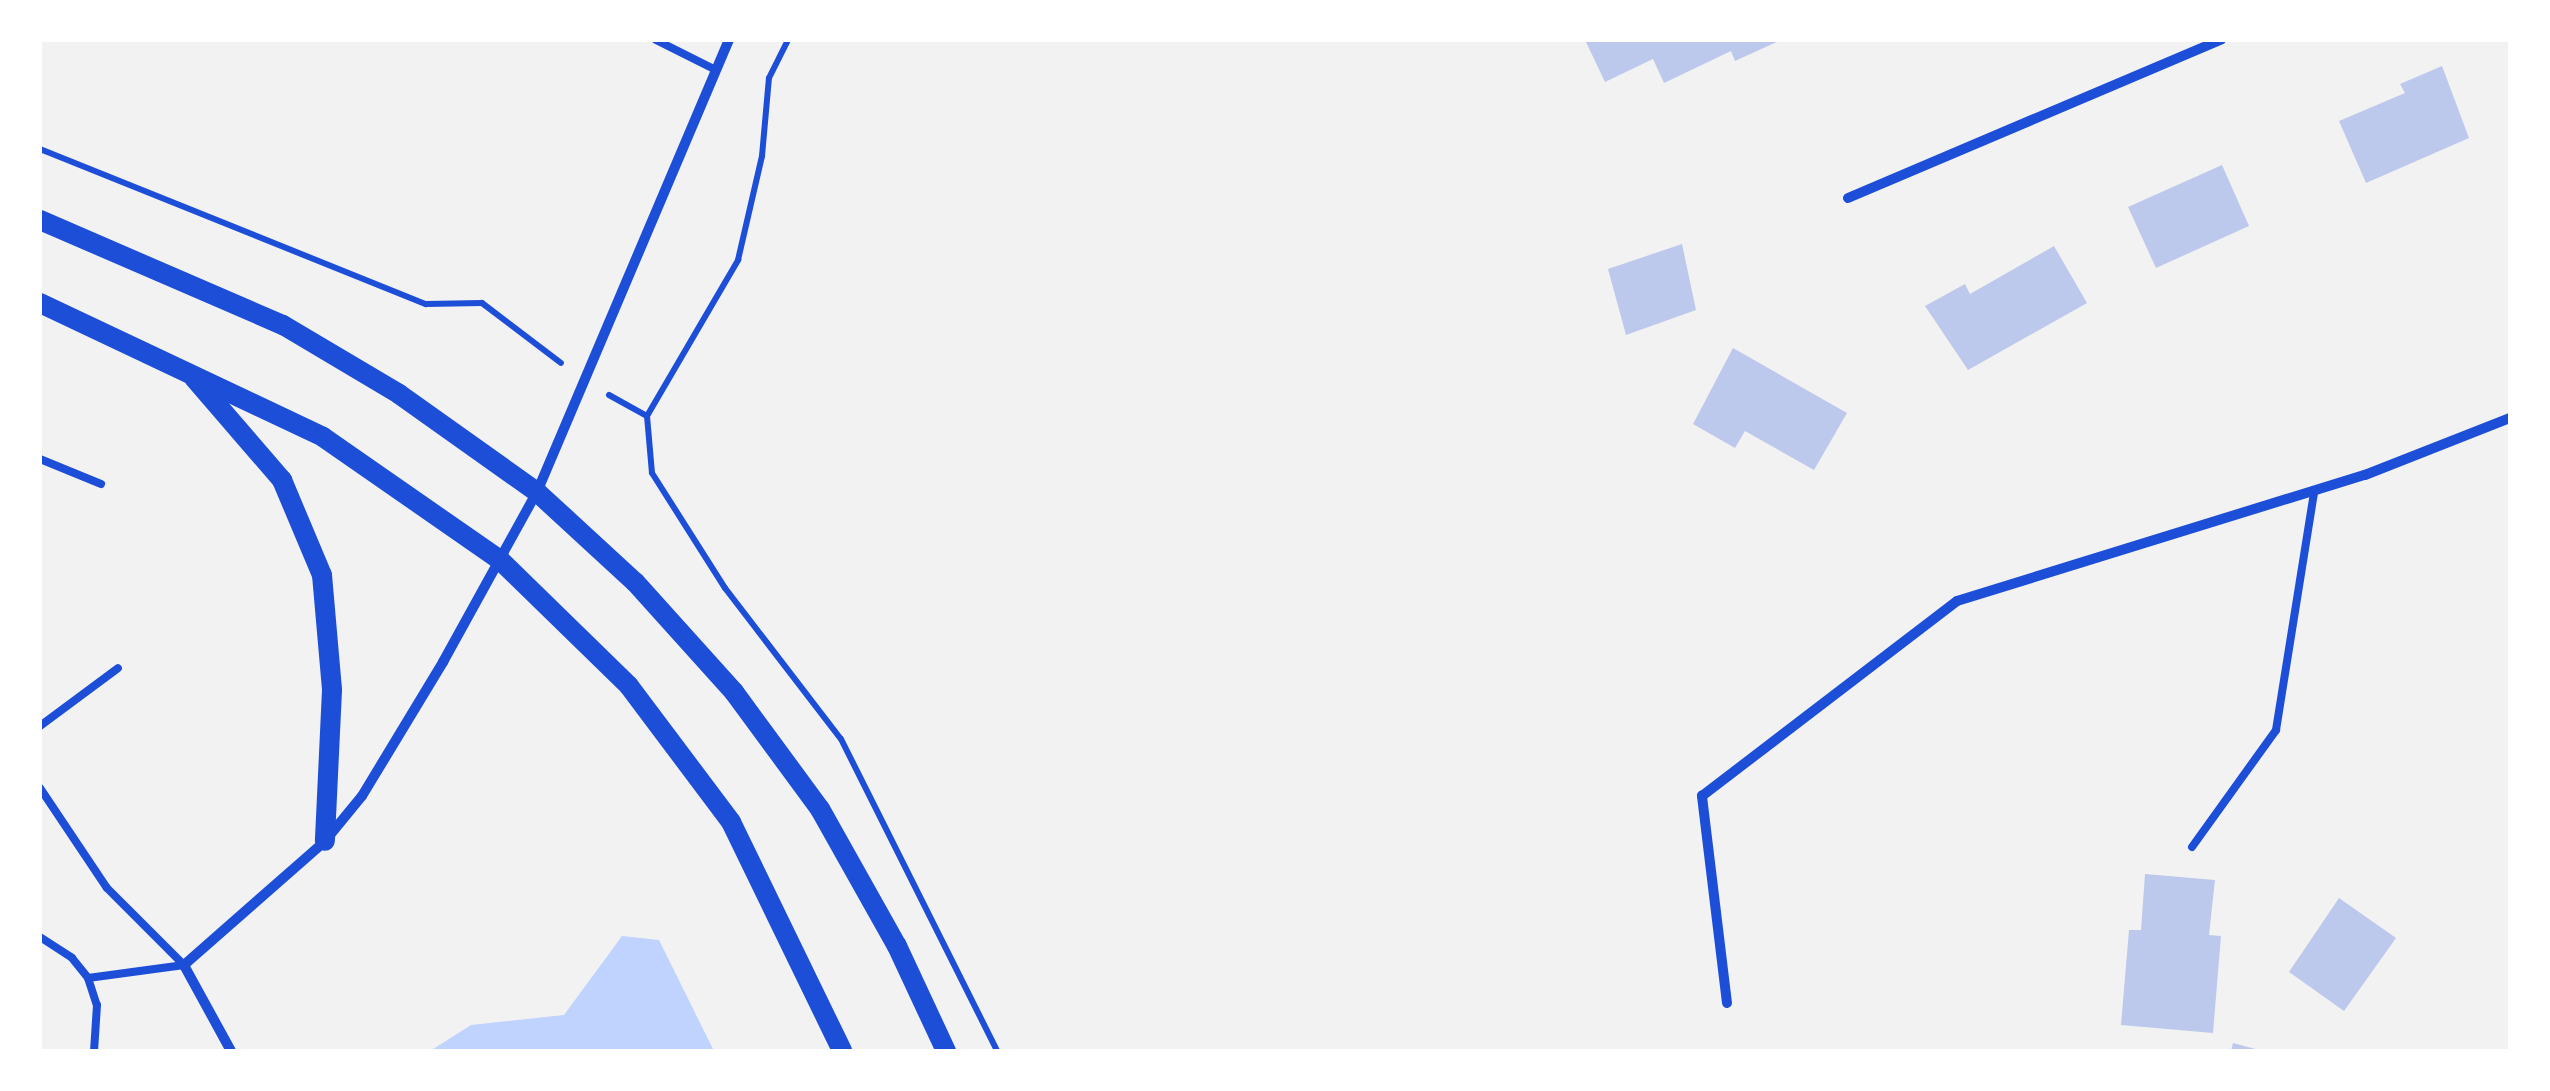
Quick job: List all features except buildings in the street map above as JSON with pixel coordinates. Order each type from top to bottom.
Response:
[{"type":"main road","points":[[40,220],[283,325],[400,394],[537,492],[635,582],[734,692],[820,808],[897,946],[946,1051]]},
{"type":"main road","points":[[40,303],[182,366],[323,436],[500,560],[629,686],[731,822],[842,1051]]},
{"type":"main road","points":[[182,366],[282,480],[322,575],[332,690],[325,841]]},
{"type":"street","points":[[231,1051],[184,966],[325,841],[362,796],[537,492],[729,40]]},
{"type":"street","points":[[1848,198],[2205,43],[2221,40]]},
{"type":"street","points":[[1727,1004],[1702,796],[1957,601],[2314,492],[2510,418]]},
{"type":"lane","points":[[656,40],[716,70]]},
{"type":"lane","points":[[40,459],[101,484]]},
{"type":"lane","points":[[2192,847],[2276,730],[2314,492]]},
{"type":"lane","points":[[40,726],[118,668]]},
{"type":"lane","points":[[40,788],[107,888],[184,966]]},
{"type":"lane","points":[[40,938],[72,958],[88,978],[97,1005],[94,1051]]},
{"type":"lane","points":[[88,978],[184,966]]},
{"type":"path","points":[[788,40],[769,78],[762,156],[738,260],[647,416],[652,473],[725,588],[841,740],[996,1051]]},
{"type":"path","points":[[40,149],[426,304],[482,303],[582,379]]},
{"type":"water","points":[[622,936],[659,940],[714,1051],[430,1051],[471,1025],[564,1015]]}]
